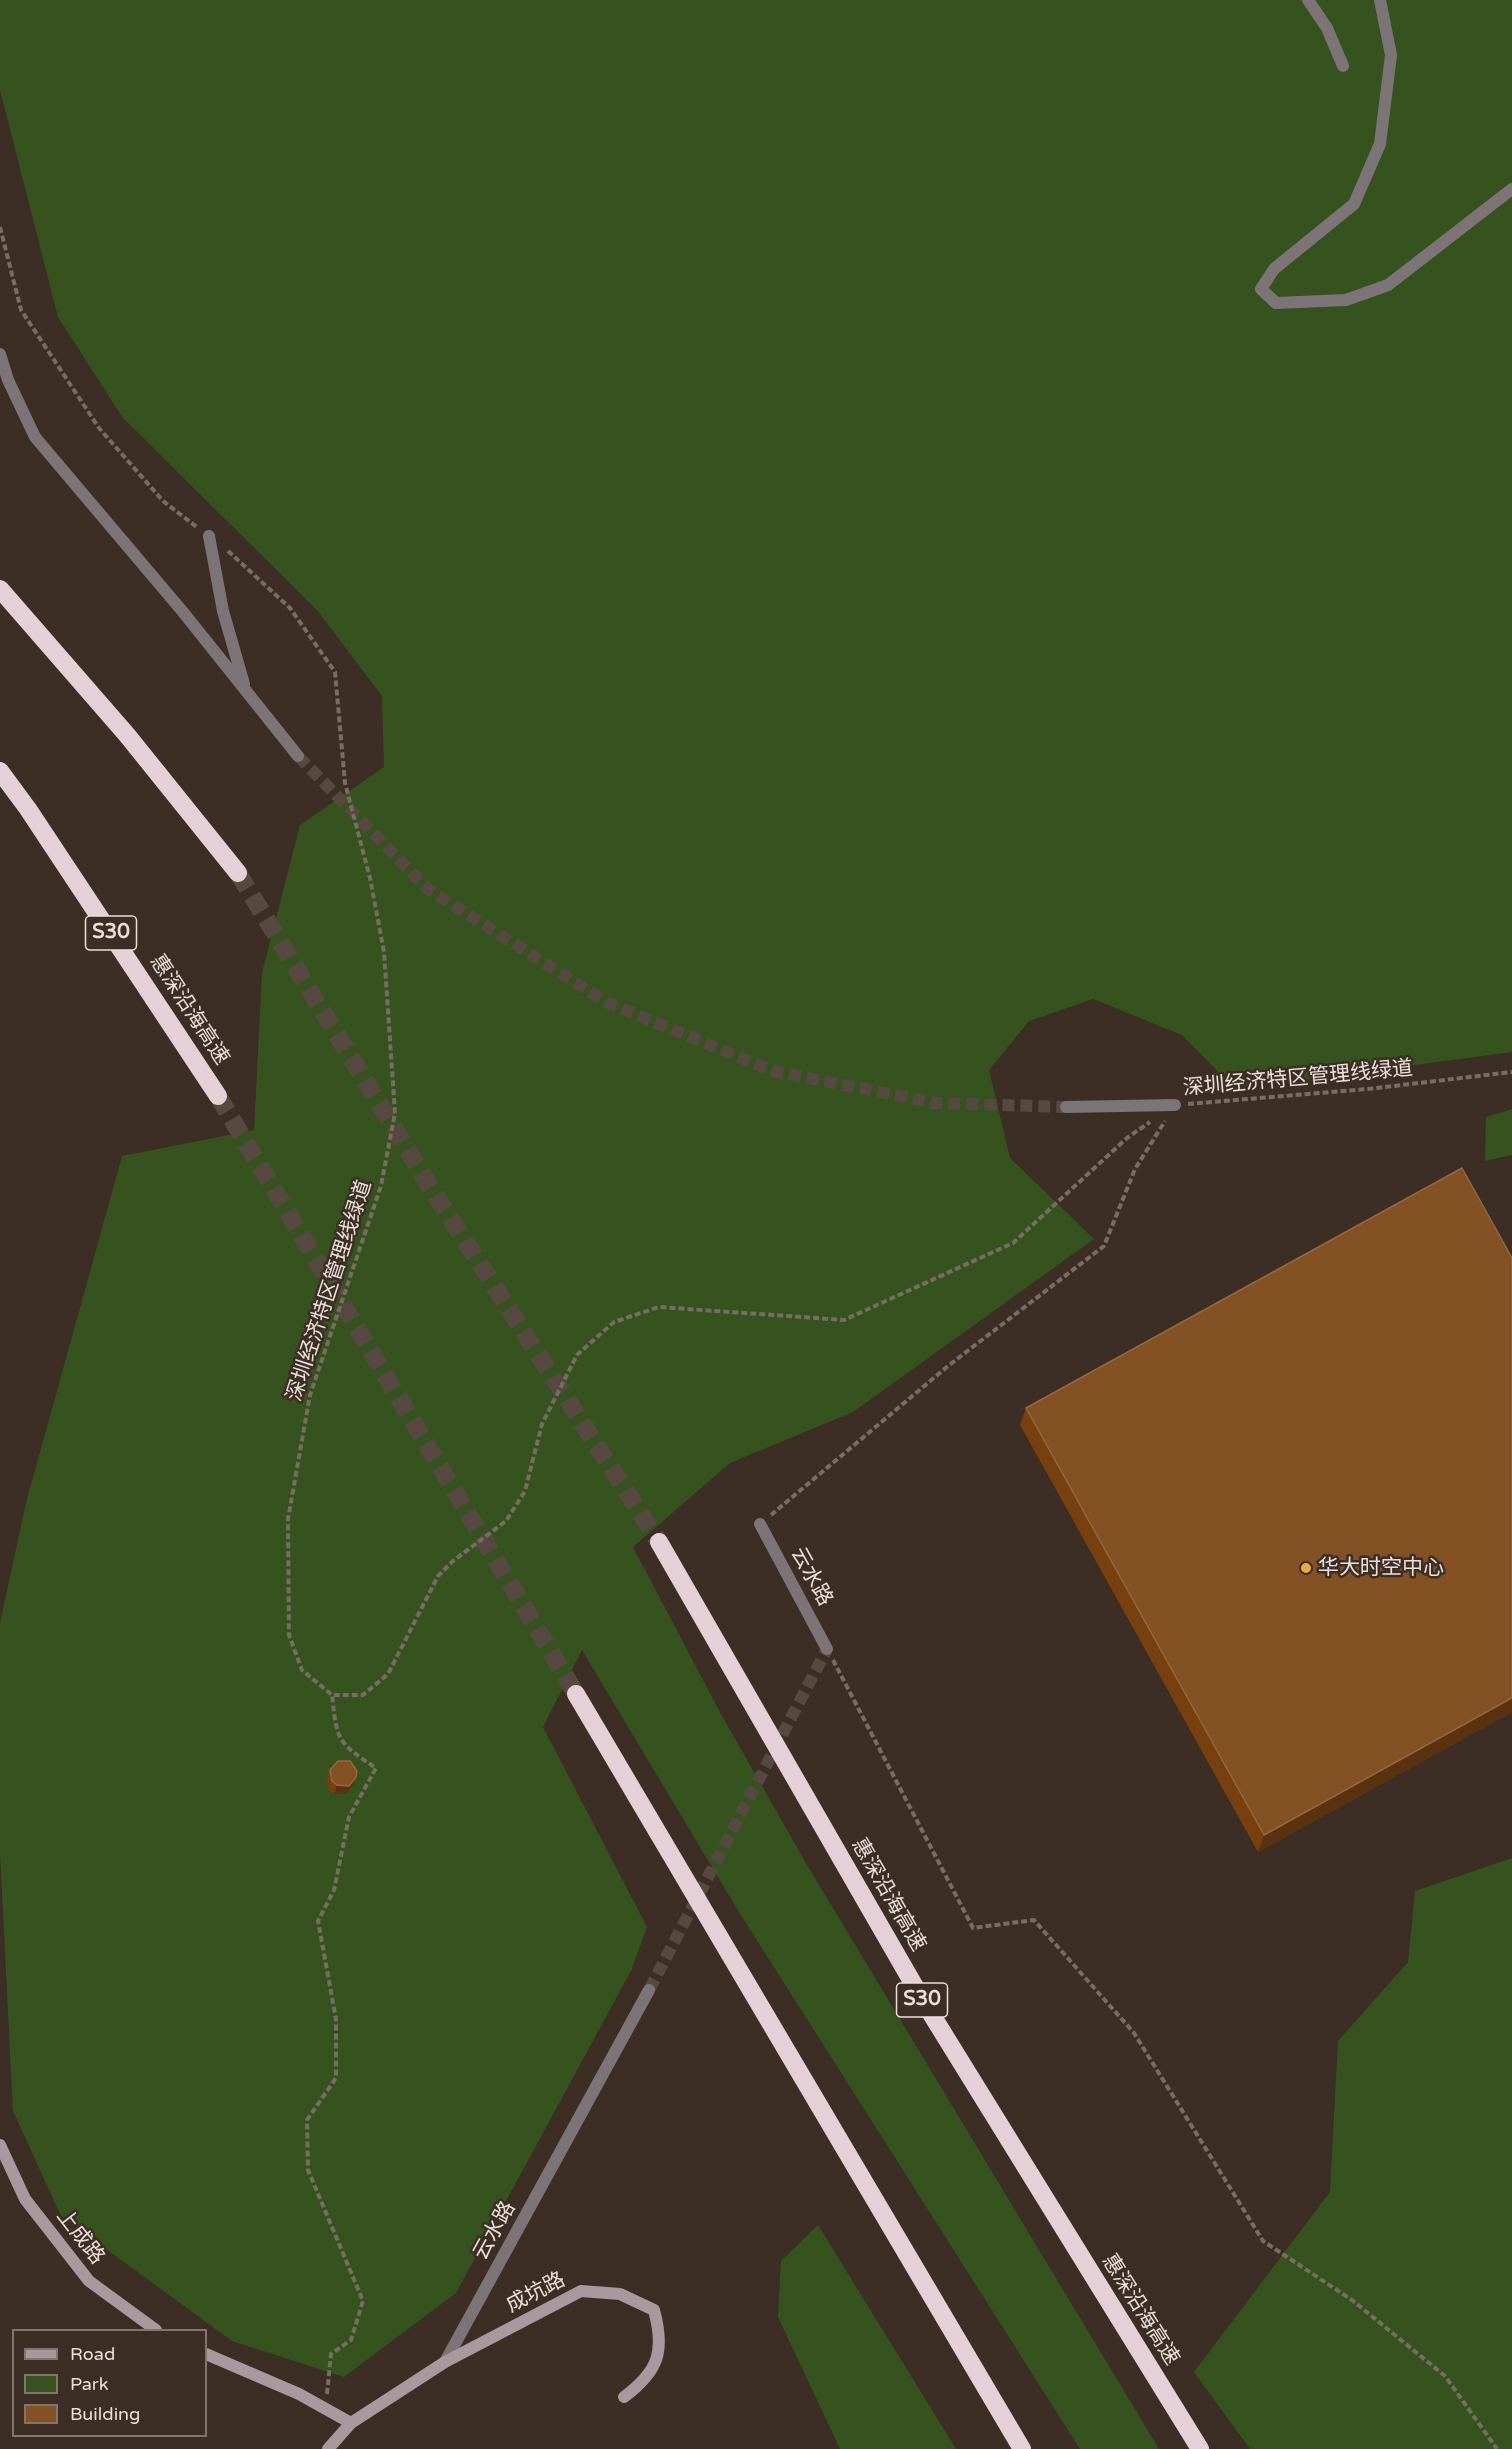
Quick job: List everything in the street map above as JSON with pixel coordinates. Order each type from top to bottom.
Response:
[{"type":"highway","points":[[0,584],[127,735],[238,873]]},
{"type":"highway","points":[[0,589],[14,602]]},
{"type":"highway","name":"惠深沿海高速","points":[[0,771],[34,818],[218,1096]]},
{"type":"highway","name":"惠深沿海高速","points":[[659,1542],[922,2000],[1200,2449]]},
{"type":"highway","points":[[576,1694],[1022,2449]]},
{"type":"street","points":[[1308,0],[1327,28],[1343,66]]},
{"type":"street","points":[[1380,0],[1392,55],[1380,144],[1354,204],[1274,269],[1261,289],[1276,303],[1346,300],[1388,285],[1512,189]]},
{"type":"street","points":[[0,354],[8,380],[35,437],[298,756]]},
{"type":"street","points":[[209,536],[223,611],[246,691]]},
{"type":"street","points":[[1066,1107],[1175,1105]]},
{"type":"street","name":"云水路","points":[[760,1524],[827,1649]]},
{"type":"street","name":"云水路","points":[[327,2449],[351,2423],[445,2362],[649,1990]]},
{"type":"street","name":"上成路","points":[[0,2145],[25,2199],[89,2281],[153,2329]]},
{"type":"street","name":"成坑路","points":[[445,2362],[581,2291],[620,2294],[654,2310],[661,2334],[659,2359],[641,2385],[624,2397]]},
{"type":"street","points":[[207,2354],[299,2394],[351,2423]]},
{"type":"path","name":"深圳经济特区管理线绿道","points":[[0,227],[21,310],[99,428],[163,501],[209,536],[290,608],[335,672],[345,783],[370,878],[384,952],[395,1113],[381,1186],[310,1395],[288,1519],[289,1635],[302,1670],[332,1695],[363,1695],[388,1674],[438,1576],[453,1560],[506,1521],[525,1491],[542,1424],[577,1355],[614,1322],[659,1307],[844,1320],[1013,1244],[1127,1138],[1175,1105],[1368,1089],[1512,1072]]},
{"type":"path","points":[[760,1524],[948,1366],[1104,1246],[1135,1169],[1175,1105]]},
{"type":"path","points":[[827,1649],[973,1928],[1034,1920],[1134,2032],[1263,2241],[1352,2300],[1445,2376],[1497,2449]]},
{"type":"path","points":[[326,2409],[330,2354],[351,2340],[363,2301],[308,2169],[307,2120],[336,2078],[336,2019],[318,1921],[334,1890],[349,1817],[376,1768],[344,1747],[335,1724],[332,1695]]},
{"type":"green space","points":[[0,0],[1512,0],[1512,1052],[1235,1089],[1182,1035],[1093,999],[1029,1021],[989,1070],[1010,1158],[1094,1239],[853,1412],[730,1463],[633,1547],[722,1716],[807,1865],[1159,2449],[1080,2449],[739,1912],[582,1650],[543,1727],[647,1927],[632,1969],[456,2293],[344,2377],[232,2341],[61,2216],[13,2111],[0,1852],[0,1623],[26,1503],[122,1156],[254,1130],[262,973],[300,825],[384,767],[382,696],[317,610],[123,418],[58,317],[0,90]]},
{"type":"green space","points":[[1512,1109],[1512,1155],[1485,1161],[1486,1117]]},
{"type":"green space","points":[[1512,1858],[1512,2449],[1250,2449],[1194,2372],[1330,2192],[1338,2041],[1408,1962],[1415,1891]]},
{"type":"green space","points":[[818,2225],[956,2449],[840,2449],[778,2317],[781,2261]]},
{"type":"building","name":"华大时空中心","points":[[1462,1168],[1512,1258],[1512,1698],[1264,1835],[1026,1408]]},
{"type":"building","points":[[338,1761],[350,1761],[357,1771],[356,1777],[349,1786],[337,1785],[332,1781],[330,1770]]},
{"type":"tunnel","points":[[298,756],[428,889],[606,1002],[773,1071],[935,1103],[1066,1107]]},
{"type":"tunnel","points":[[238,873],[429,1185],[659,1542]]},
{"type":"tunnel","points":[[218,1096],[576,1694]]},
{"type":"tunnel","points":[[649,1990],[827,1649]]},
{"type":"place","name":"华大时空中心","points":[[1306,1568]]}]
